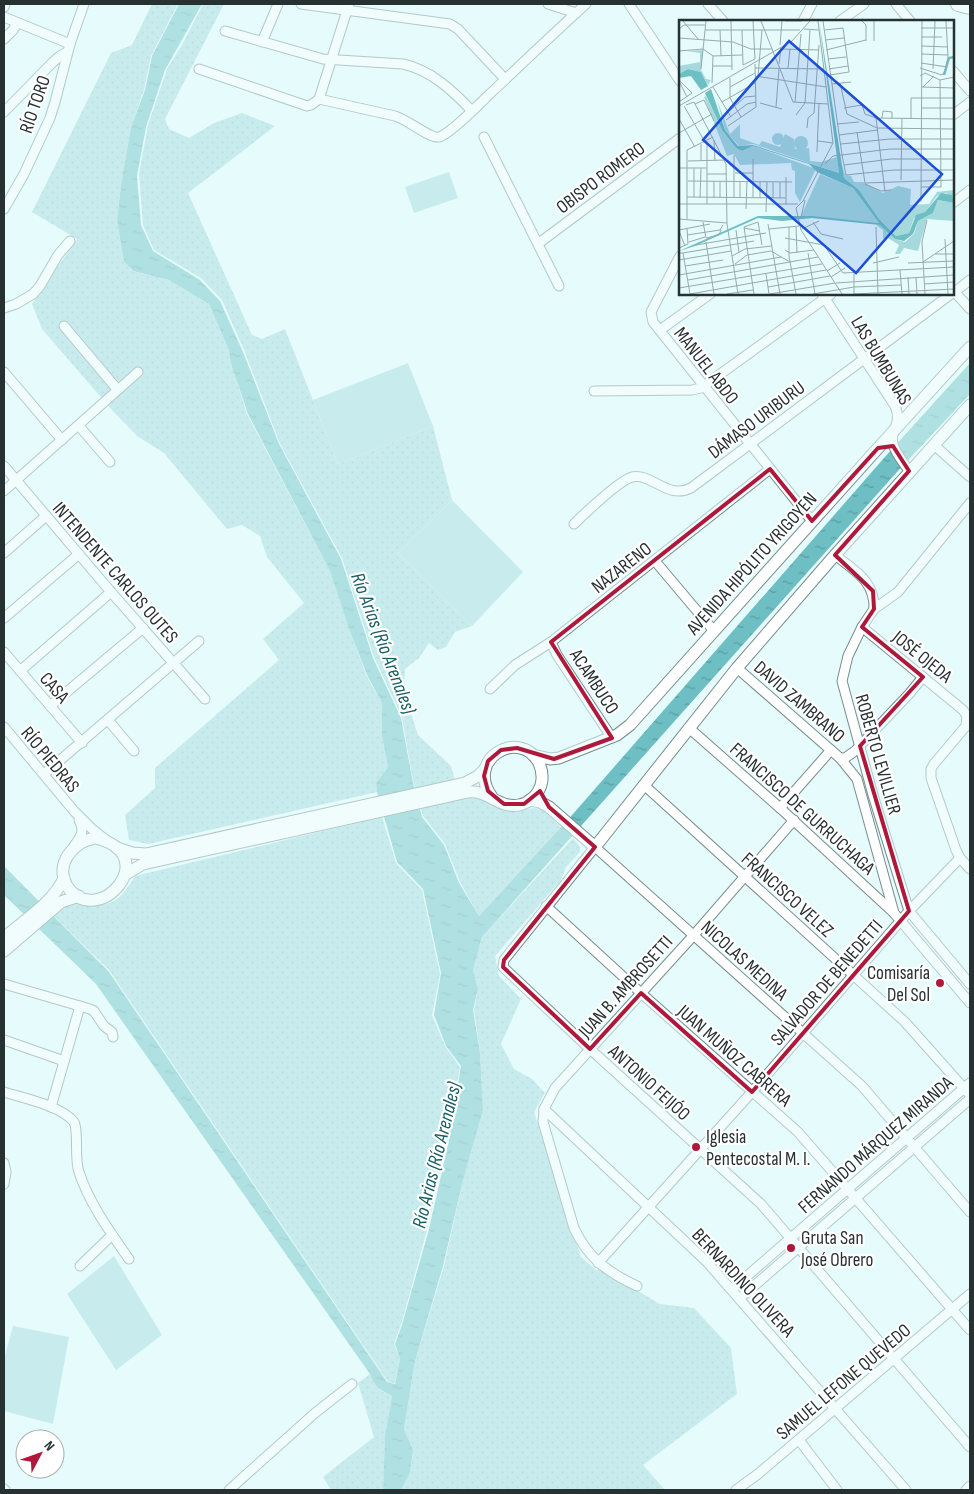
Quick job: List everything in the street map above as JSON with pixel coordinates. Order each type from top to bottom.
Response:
[{"type":"highway","points":[[958,4],[970,7]]},
{"type":"main road","name":"AVENIDA HIPÓLITO YRIGOYEN","points":[[532,755],[554,759],[612,738],[630,725],[970,347]]},
{"type":"main road","points":[[530,800],[540,802],[553,810],[595,847],[738,668],[908,469],[934,445],[970,405]]},
{"type":"main road","points":[[492,797],[485,784],[485,769],[488,761],[501,750],[517,748],[532,755],[540,766],[542,772],[542,792],[553,810]]},
{"type":"main road","points":[[467,787],[485,769]]},
{"type":"main road","points":[[54,902],[64,878],[65,861],[68,853],[74,847],[89,839],[95,838],[107,841],[117,848],[132,853],[146,854],[467,787],[510,806],[524,804],[530,800],[541,785]]},
{"type":"main road","points":[[64,878],[69,888],[79,896],[92,900],[108,896],[119,885],[126,874],[143,864],[355,811]]},
{"type":"main road","points":[[117,848],[125,862],[126,874]]},
{"type":"main road","points":[[4,951],[23,928],[54,902],[79,896]]},
{"type":"main road","points":[[4,938],[23,928]]},
{"type":"street","name":"RÍO TORO","points":[[4,209],[24,174],[50,118],[56,102],[68,48],[84,4]]},
{"type":"street","points":[[262,42],[278,4]]},
{"type":"street","points":[[301,4],[348,7],[450,24],[458,29],[505,79]]},
{"type":"street","points":[[548,4],[576,14]]},
{"type":"street","points":[[319,100],[400,117],[432,136],[439,137],[472,111],[586,4]]},
{"type":"street","points":[[629,4],[679,79]]},
{"type":"street","points":[[708,4],[722,20]]},
{"type":"street","points":[[841,20],[864,4]]},
{"type":"street","points":[[896,4],[909,20]]},
{"type":"street","points":[[803,20],[807,6]]},
{"type":"street","points":[[199,68],[307,106],[311,105],[319,100],[348,7]]},
{"type":"street","points":[[4,17],[68,48],[4,112]]},
{"type":"street","points":[[4,39],[17,23]]},
{"type":"street","points":[[225,31],[323,59],[403,64],[414,67],[430,74],[472,111]]},
{"type":"street","points":[[954,72],[970,91]]},
{"type":"street","points":[[954,114],[970,102]]},
{"type":"street","points":[[484,136],[559,286]]},
{"type":"street","name":"OBISPO ROMERO","points":[[539,243],[679,139]]},
{"type":"street","points":[[954,202],[970,190]]},
{"type":"street","points":[[4,308],[16,304],[33,294],[40,286],[58,255],[70,242]]},
{"type":"street","name":"MANUEL ABDO","points":[[679,258],[651,312],[653,322],[812,522]]},
{"type":"street","name":"DÁMASO URIBURU","points":[[954,291],[970,280]]},
{"type":"street","points":[[954,293],[970,309]]},
{"type":"street","points":[[660,330],[709,295]]},
{"type":"street","points":[[594,391],[692,390],[704,386],[826,295]]},
{"type":"street","name":"LAS BUMBUNAS","points":[[826,295],[898,412],[893,446]]},
{"type":"street","name":"DÁMASO URIBURU","points":[[574,524],[589,509],[629,478],[642,478],[677,492],[686,491],[698,484],[949,295]]},
{"type":"street","points":[[64,326],[118,389]]},
{"type":"street","points":[[4,372],[62,440]]},
{"type":"street","points":[[4,491],[138,372]]},
{"type":"street","points":[[79,426],[110,462]]},
{"type":"street","points":[[878,448],[885,444],[893,446],[908,469]]},
{"type":"street","points":[[934,445],[970,477]]},
{"type":"street","name":"INTENDENTE CARLOS OUTES","points":[[4,466],[111,592],[205,698]]},
{"type":"street","name":"NAZARENO","points":[[490,689],[515,665],[551,642],[770,469]]},
{"type":"street","points":[[874,609],[898,592],[970,503]]},
{"type":"street","points":[[4,553],[46,516]]},
{"type":"street","points":[[4,618],[79,554]]},
{"type":"street","points":[[835,555],[870,585],[875,598],[874,609]]},
{"type":"street","points":[[655,561],[714,631]]},
{"type":"street","points":[[20,671],[111,592]]},
{"type":"street","name":"ROBERTO LEVILLIER","points":[[874,609],[862,627],[848,656],[842,681],[873,795],[909,911]]},
{"type":"street","name":"JOSÉ OJEDA","points":[[862,627],[963,710],[967,716],[966,726],[931,769],[931,778],[960,858]]},
{"type":"street","points":[[50,706],[143,628]]},
{"type":"street","points":[[44,774],[199,642]]},
{"type":"street","name":"ACAMBUCO","points":[[551,642],[557,655],[612,738]]},
{"type":"street","name":"CASA","points":[[4,652],[82,743]]},
{"type":"street","name":"DAVID ZAMBRANO","points":[[738,668],[840,758],[856,778]]},
{"type":"street","points":[[840,758],[850,755],[860,746],[923,677]]},
{"type":"street","points":[[108,720],[134,751]]},
{"type":"street","name":"RÍO PIEDRAS","points":[[4,727],[74,811]]},
{"type":"street","name":"FRANCISCO DE GURRUCHAGA","points":[[690,728],[794,820],[894,913]]},
{"type":"street","points":[[780,808],[831,750]]},
{"type":"street","name":"ROBERTO LEVILLIER","points":[[856,778],[894,913]]},
{"type":"street","name":"FRANCISCO VELEZ","points":[[644,785],[854,975],[916,1033],[968,1088]]},
{"type":"street","points":[[74,811],[107,841]]},
{"type":"street","points":[[74,811],[83,829],[83,834],[74,847]]},
{"type":"street","name":"JUAN B. AMBROSETTI","points":[[544,1109],[555,1088],[693,936],[794,820]]},
{"type":"street","points":[[546,906],[595,847]]},
{"type":"street","name":"NICOLAS MEDINA","points":[[595,847],[862,1086],[970,1212]]},
{"type":"street","points":[[960,858],[970,869]]},
{"type":"street","name":"SALVADOR DE BENEDETTI","points":[[598,1263],[752,1092],[909,911],[960,858]]},
{"type":"street","name":"ANTONIO FEIJÓO","points":[[546,906],[504,960],[503,967],[590,1049],[761,1204],[970,1447]]},
{"type":"street","name":"JUAN MUÑOZ CABRERA","points":[[546,906],[802,1136],[970,1330]]},
{"type":"street","points":[[909,911],[970,984]]},
{"type":"street","points":[[894,913],[970,1003]]},
{"type":"street","points":[[4,984],[94,1011],[104,1026],[112,1032],[112,1037]]},
{"type":"street","points":[[51,1107],[80,1006]]},
{"type":"street","points":[[4,1040],[64,1061]]},
{"type":"street","name":"FERNANDO MÁRQUEZ MIRANDA","points":[[732,1289],[848,1188],[968,1088]]},
{"type":"street","points":[[4,1092],[51,1107],[74,1122],[76,1128],[76,1158],[79,1173],[98,1211],[129,1259]]},
{"type":"street","name":"FERNANDO MÁRQUEZ MIRANDA","points":[[740,1298],[970,1099]]},
{"type":"street","points":[[544,1109],[543,1122],[574,1228],[586,1250],[598,1263],[637,1286]]},
{"type":"street","name":"BERNARDINO OLIVERA","points":[[544,1109],[707,1262],[906,1490]]},
{"type":"street","points":[[4,1163],[6,1172],[4,1184]]},
{"type":"street","points":[[80,1266],[112,1235]]},
{"type":"street","name":"SAMUEL LEFONE QUEVEDO","points":[[736,1490],[799,1440],[970,1294]]},
{"type":"street","points":[[229,1490],[315,1413],[352,1384]]},
{"type":"street","points":[[799,1440],[837,1490]]},
{"type":"street","points":[[966,1490],[970,1486]]},
{"type":"highlighted area","points":[[893,446],[909,471],[835,555],[873,591],[874,609],[862,627],[923,677],[860,746],[909,911],[752,1092],[641,993],[590,1049],[503,967],[504,960],[595,847],[549,807],[540,791],[524,804],[504,804],[488,791],[484,776],[488,761],[501,750],[517,748],[554,759],[612,738],[551,642],[770,469],[812,521],[878,448]]},
{"type":"shaded area","points":[[152,4],[178,4],[151,56],[144,90],[131,127],[117,220],[124,262],[132,271],[169,280],[209,304],[229,350],[246,412],[330,571],[366,675],[382,703],[382,736],[388,767],[376,783],[377,792],[148,844],[129,840],[125,815],[155,788],[155,768],[279,660],[263,639],[304,603],[267,557],[260,536],[242,525],[227,529],[164,453],[137,436],[111,409],[42,329],[32,304],[77,239],[32,212],[111,53],[132,45]]},
{"type":"shaded area","points":[[203,4],[224,4],[165,119],[169,129],[189,138],[214,123],[242,113],[275,126],[188,193],[252,335],[262,339],[285,329],[338,464],[433,426],[452,500],[398,553],[472,626],[455,632],[446,647],[438,650],[429,643],[419,658],[405,669],[404,692],[418,735],[451,766],[460,800],[476,797],[483,798],[504,811],[536,808],[545,812],[561,827],[479,916],[460,882],[445,844],[423,816],[413,781],[402,717],[374,657],[342,558],[280,444],[244,350],[222,300],[201,278],[154,250],[143,225],[139,174],[148,125],[167,69]]},
{"type":"shaded area","points":[[449,172],[458,198],[414,213],[405,187]]},
{"type":"shaded area","points":[[408,363],[433,426],[338,464],[313,400]]},
{"type":"shaded area","points":[[452,500],[523,572],[472,626],[398,553]]},
{"type":"shaded area","points":[[382,817],[396,863],[422,890],[440,974],[432,1015],[445,1046],[460,1067],[446,1145],[428,1226],[402,1322],[394,1344],[400,1359],[395,1383],[388,1382],[109,970],[53,915],[61,909],[75,904],[104,905],[112,902],[123,894],[135,876]]},
{"type":"shaded area","points":[[573,838],[580,847],[580,852],[566,867],[561,880],[495,956],[499,976],[521,999],[501,1044],[514,1069],[532,1079],[545,1093],[534,1112],[581,1257],[596,1270],[603,1270],[660,1304],[694,1308],[731,1348],[737,1394],[643,1465],[665,1490],[401,1490],[410,1473],[413,1451],[404,1429],[415,1361],[444,1266],[462,1184],[483,1110],[480,1053],[474,1010],[478,989],[473,970],[482,937]]},
{"type":"shaded area","points":[[114,1256],[162,1335],[116,1370],[67,1294]]},
{"type":"shaded area","points":[[13,1326],[69,1337],[53,1424],[4,1411],[4,1359]]},
{"type":"shaded area","points":[[370,1374],[378,1388],[392,1396],[385,1437],[383,1490],[331,1490],[323,1477],[374,1437],[358,1383]]},
{"type":"water","points":[[179,4],[202,4],[165,70],[146,127],[137,176],[141,225],[153,251],[200,280],[220,301],[243,352],[279,444],[341,559],[373,658],[401,718],[413,783],[422,817],[444,845],[459,883],[479,916],[573,814],[884,458],[970,363],[970,394],[897,472],[482,937],[473,970],[478,989],[473,1010],[480,1053],[483,1110],[462,1184],[443,1266],[415,1361],[404,1429],[413,1450],[410,1473],[401,1490],[383,1490],[385,1436],[392,1396],[376,1385],[96,984],[4,895],[4,866],[109,972],[387,1382],[395,1384],[400,1359],[395,1344],[429,1229],[448,1145],[461,1066],[446,1046],[434,1015],[441,973],[423,889],[397,862],[377,792],[376,783],[388,767],[382,736],[382,703],[367,675],[330,571],[247,412],[229,350],[209,304],[169,280],[133,271],[124,262],[117,220],[131,127],[145,90],[152,56]]},
{"type":"place","name":"Comisaría Del Sol","points":[[940,983]]},
{"type":"place","name":"Iglesia Pentecostal M. I.","points":[[696,1147]]},
{"type":"place","name":"Gruta San José Obrero","points":[[791,1248]]},
{"type":"water label","name":"Río Arias (Río Arenales)","points":[[384,643]]},
{"type":"water label","name":"Río Arias (Río Arenales)","points":[[436,1155]]}]
